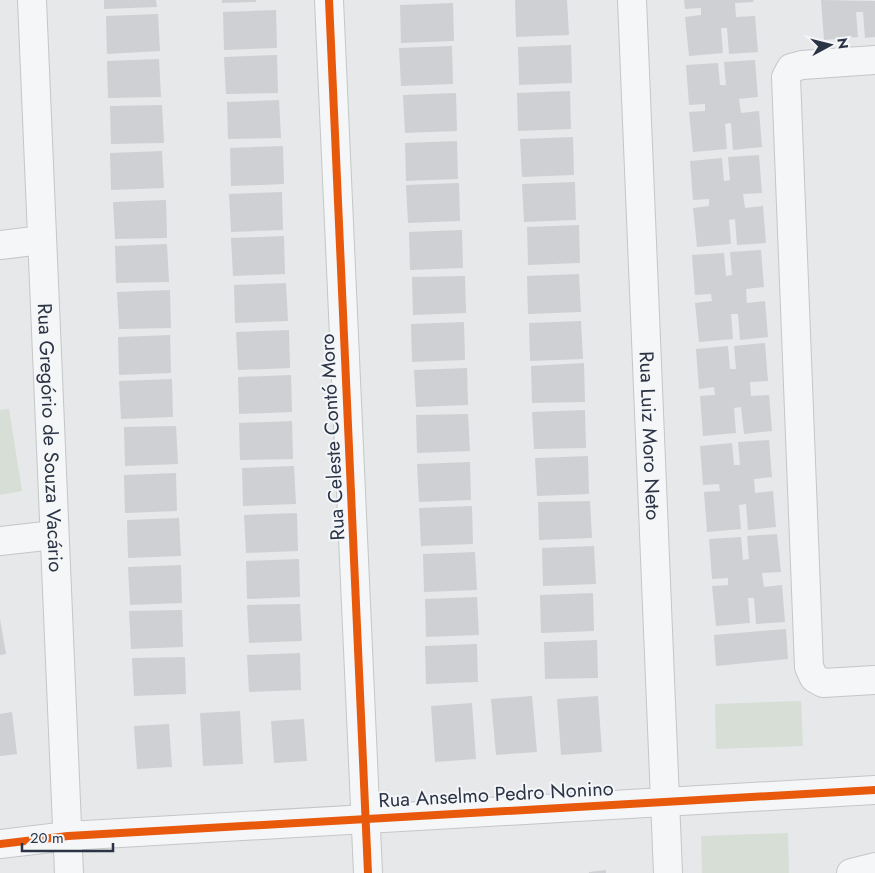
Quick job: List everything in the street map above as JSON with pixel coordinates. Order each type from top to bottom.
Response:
[{"type":"street","name":"Rua Gregório de Souza Vacário","points":[[32,0],[70,873]]},
{"type":"street","name":"Rua Celeste Contó Moro","points":[[329,0],[368,873]]},
{"type":"street","name":"Rua Luiz Moro Neto","points":[[632,0],[668,873]]},
{"type":"street","points":[[875,60],[802,65],[791,68],[786,78],[809,667],[814,678],[823,682],[875,680]]},
{"type":"street","points":[[0,245],[42,240]]},
{"type":"street","points":[[0,542],[54,535]]},
{"type":"street","name":"Rua Anselmo Pedro Nonino","points":[[0,844],[68,836],[875,790]]},
{"type":"street","points":[[851,873],[875,867]]},
{"type":"shaded area","points":[[9,409],[22,491],[0,495],[0,410]]},
{"type":"shaded area","points":[[801,701],[803,746],[716,749],[715,704]]},
{"type":"shaded area","points":[[788,833],[789,873],[702,873],[701,836]]},
{"type":"building","points":[[104,0],[156,0],[157,7],[104,9]]},
{"type":"building","points":[[222,0],[256,0],[256,2],[222,3]]},
{"type":"building","points":[[515,0],[567,0],[569,35],[516,37]]},
{"type":"building","points":[[684,0],[753,0],[754,2],[735,3],[736,17],[755,16],[758,52],[729,54],[727,28],[721,28],[723,53],[689,56],[685,17],[701,15],[701,8],[685,9]]},
{"type":"building","points":[[821,0],[875,1],[875,37],[865,38],[863,12],[856,12],[858,37],[824,40]]},
{"type":"building","points":[[453,3],[454,41],[401,43],[400,5]]},
{"type":"building","points":[[276,10],[277,48],[224,50],[223,12]]},
{"type":"building","points":[[158,14],[160,51],[107,54],[106,16]]},
{"type":"building","points":[[571,45],[572,83],[519,85],[518,47]]},
{"type":"building","points":[[452,46],[453,84],[401,86],[399,48]]},
{"type":"building","points":[[277,55],[278,93],[226,94],[224,57]]},
{"type":"building","points":[[159,59],[161,97],[108,98],[107,61]]},
{"type":"building","points":[[755,60],[758,97],[739,99],[741,113],[759,111],[762,147],[733,150],[731,123],[725,124],[727,149],[693,152],[689,112],[705,111],[705,104],[689,105],[686,65],[718,63],[720,85],[726,85],[724,62]]},
{"type":"building","points":[[570,91],[571,129],[518,131],[517,93]]},
{"type":"building","points":[[456,93],[457,131],[405,133],[403,95]]},
{"type":"building","points":[[279,100],[281,138],[228,139],[227,102]]},
{"type":"building","points":[[162,105],[164,143],[111,144],[110,106]]},
{"type":"building","points":[[573,137],[574,175],[522,177],[520,139]]},
{"type":"building","points":[[457,141],[458,179],[406,181],[405,143]]},
{"type":"building","points":[[283,146],[284,184],[231,186],[230,148]]},
{"type":"building","points":[[162,151],[164,188],[111,190],[110,153]]},
{"type":"building","points":[[759,155],[762,193],[743,194],[745,208],[763,206],[766,243],[737,245],[735,219],[729,220],[731,244],[697,247],[693,208],[709,206],[709,199],[693,200],[690,161],[722,158],[724,181],[730,180],[728,157]]},
{"type":"building","points":[[575,182],[576,220],[524,222],[522,184]]},
{"type":"building","points":[[459,183],[460,221],[408,223],[406,185]]},
{"type":"building","points":[[282,192],[283,230],[231,232],[229,194]]},
{"type":"building","points":[[166,200],[167,238],[115,239],[113,202]]},
{"type":"building","points":[[579,225],[580,263],[528,265],[527,227]]},
{"type":"building","points":[[462,230],[463,268],[410,270],[409,232]]},
{"type":"building","points":[[284,236],[285,274],[233,276],[231,238]]},
{"type":"building","points":[[167,244],[169,282],[116,283],[115,246]]},
{"type":"building","points":[[761,250],[764,287],[746,289],[747,303],[765,301],[768,337],[740,340],[738,314],[731,314],[733,339],[699,342],[695,303],[712,301],[711,294],[695,295],[692,255],[724,253],[726,276],[732,275],[730,252]]},
{"type":"building","points":[[579,274],[581,312],[528,314],[527,276]]},
{"type":"building","points":[[465,276],[466,313],[413,315],[412,277]]},
{"type":"building","points":[[286,283],[288,321],[235,323],[234,285]]},
{"type":"building","points":[[170,290],[171,328],[119,329],[117,292]]},
{"type":"building","points":[[581,321],[583,359],[530,361],[529,323]]},
{"type":"building","points":[[464,322],[465,360],[412,362],[411,324]]},
{"type":"building","points":[[289,330],[290,368],[238,370],[236,332]]},
{"type":"building","points":[[170,335],[171,373],[119,375],[118,337]]},
{"type":"building","points":[[765,343],[768,381],[750,382],[751,396],[769,395],[772,431],[744,434],[741,407],[734,408],[736,433],[703,436],[700,396],[715,395],[714,387],[699,389],[696,349],[728,346],[730,369],[736,369],[734,346]]},
{"type":"building","points":[[584,363],[585,402],[532,403],[531,366]]},
{"type":"building","points":[[467,368],[468,405],[416,407],[414,370]]},
{"type":"building","points":[[291,375],[292,412],[239,414],[238,377]]},
{"type":"building","points":[[172,379],[173,417],[121,419],[119,381]]},
{"type":"building","points":[[585,410],[586,448],[534,449],[532,412]]},
{"type":"building","points":[[468,414],[470,451],[417,453],[416,415]]},
{"type":"building","points":[[292,421],[293,459],[240,460],[239,423]]},
{"type":"building","points":[[176,426],[178,464],[125,466],[124,427]]},
{"type":"building","points":[[769,440],[772,477],[754,479],[755,493],[773,491],[776,527],[748,530],[746,504],[739,505],[741,529],[707,532],[704,492],[720,491],[719,484],[703,485],[700,446],[732,443],[734,465],[740,465],[738,442]]},
{"type":"building","points":[[588,456],[589,494],[537,496],[535,458]]},
{"type":"building","points":[[470,462],[471,500],[419,502],[417,464]]},
{"type":"building","points":[[294,466],[296,504],[243,506],[242,468]]},
{"type":"building","points":[[176,473],[177,511],[125,513],[124,475]]},
{"type":"building","points":[[590,501],[592,538],[539,540],[538,502]]},
{"type":"building","points":[[472,506],[473,544],[421,546],[419,508]]},
{"type":"building","points":[[297,513],[298,551],[246,553],[244,515]]},
{"type":"building","points":[[179,518],[181,556],[128,558],[127,520]]},
{"type":"building","points":[[777,534],[781,572],[762,573],[764,587],[782,585],[785,622],[756,624],[754,598],[748,598],[750,623],[716,626],[712,586],[728,585],[728,578],[712,579],[709,539],[741,537],[743,560],[749,559],[747,536]]},
{"type":"building","points":[[594,546],[596,584],[543,586],[542,548]]},
{"type":"building","points":[[475,552],[477,590],[424,592],[423,554]]},
{"type":"building","points":[[299,559],[300,597],[247,599],[246,561]]},
{"type":"building","points":[[181,565],[182,603],[130,605],[128,567]]},
{"type":"building","points":[[593,593],[594,631],[541,633],[540,595]]},
{"type":"building","points":[[477,597],[479,635],[426,637],[425,599]]},
{"type":"building","points":[[300,604],[302,641],[249,643],[247,605]]},
{"type":"building","points":[[182,610],[183,647],[131,649],[129,611]]},
{"type":"building","points":[[0,619],[6,654],[0,655]]},
{"type":"building","points":[[786,629],[788,659],[716,666],[714,635]]},
{"type":"building","points":[[597,640],[598,678],[545,679],[544,642]]},
{"type":"building","points":[[477,644],[478,682],[426,684],[425,646]]},
{"type":"building","points":[[300,653],[301,690],[249,692],[247,655]]},
{"type":"building","points":[[185,657],[186,694],[134,696],[132,658]]},
{"type":"building","points":[[532,696],[537,752],[496,755],[491,699]]},
{"type":"building","points":[[598,696],[602,752],[561,755],[557,699]]},
{"type":"building","points":[[472,703],[476,759],[435,762],[431,706]]},
{"type":"building","points":[[240,711],[243,764],[203,766],[200,713]]},
{"type":"building","points":[[12,712],[17,754],[0,756],[0,714]]},
{"type":"building","points":[[304,719],[307,761],[274,763],[271,721]]},
{"type":"building","points":[[169,724],[172,767],[137,769],[134,726]]},
{"type":"building","points":[[606,870],[606,873],[589,873],[589,872]]},
{"type":"cycle path","points":[[329,0],[368,873]]},
{"type":"cycle path","points":[[0,844],[68,836],[875,790]]}]
